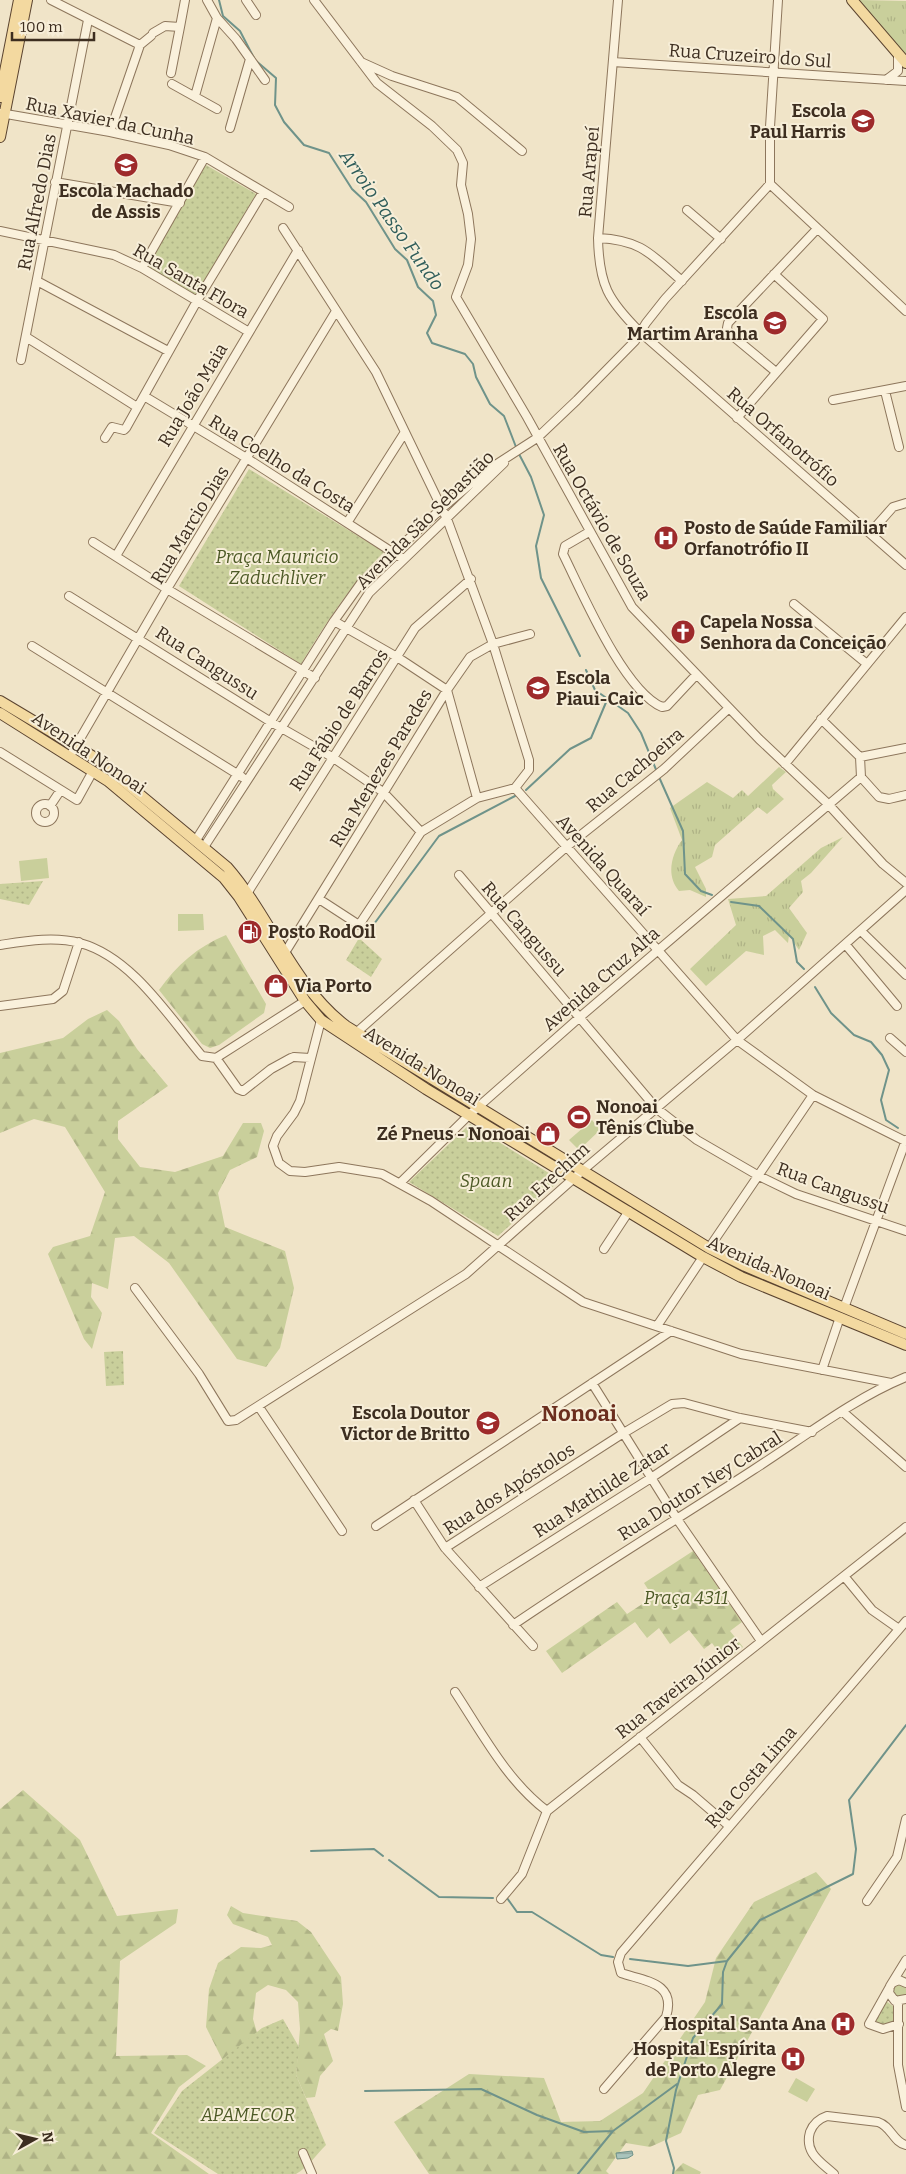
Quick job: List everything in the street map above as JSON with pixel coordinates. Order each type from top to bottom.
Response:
[{"type":"main road","points":[[0,97],[19,0]]},
{"type":"main road","points":[[0,137],[2,114],[27,0]]},
{"type":"main road","points":[[852,0],[906,63]]},
{"type":"main road","name":"Avenida Nonoai","points":[[0,701],[97,760],[227,867],[248,892],[321,1004],[357,1032],[478,1108],[582,1170],[706,1253]]},
{"type":"main road","name":"Avenida Nonoai","points":[[0,712],[108,781],[224,878],[239,897],[305,1001],[321,1020],[469,1115],[628,1212],[706,1253],[745,1266],[906,1345]]},
{"type":"main road","points":[[173,834],[178,833],[200,848],[204,847]]},
{"type":"main road","name":"Avenida Nonoai","points":[[842,1312],[906,1334]]},
{"type":"street","points":[[52,0],[140,45]]},
{"type":"street","points":[[171,73],[185,0]]},
{"type":"street","points":[[207,0],[216,18],[236,39],[265,80]]},
{"type":"street","points":[[246,0],[256,15]]},
{"type":"street","points":[[314,0],[359,61],[392,76],[457,97],[522,151]]},
{"type":"street","name":"Rua Arapeí","points":[[618,0],[598,238],[599,269],[611,302],[640,332]]},
{"type":"street","points":[[515,453],[537,438],[630,347],[682,281],[770,184],[778,0]]},
{"type":"street","points":[[195,96],[216,18]]},
{"type":"street","name":"Rua Alfredo Dias","points":[[21,360],[88,20]]},
{"type":"street","points":[[110,132],[140,45],[165,26],[180,27]]},
{"type":"street","points":[[884,80],[898,71],[900,59],[898,54]]},
{"type":"street","points":[[230,128],[250,60]]},
{"type":"street","name":"Rua Octávio de Souza","points":[[359,61],[376,83],[432,126],[457,150],[463,163],[461,185],[468,214],[470,239],[468,265],[456,297],[527,417],[632,608],[696,675],[828,804],[883,864],[906,883]]},
{"type":"street","name":"Rua Cruzeiro do Sul","points":[[613,62],[906,81]]},
{"type":"street","points":[[172,84],[217,108]]},
{"type":"street","name":"Rua Xavier da Cunha","points":[[2,114],[110,132],[169,145],[205,157],[289,207]]},
{"type":"street","points":[[142,268],[205,157]]},
{"type":"street","points":[[55,182],[180,203]]},
{"type":"street","points":[[770,184],[906,311]]},
{"type":"street","points":[[105,438],[112,427],[126,428],[197,301],[264,192]]},
{"type":"street","points":[[687,210],[721,239]]},
{"type":"street","points":[[283,228],[376,372],[448,519],[493,644],[529,760],[529,770],[515,788],[477,798],[422,832],[359,925],[319,899]]},
{"type":"street","points":[[776,372],[729,333],[728,323],[817,229]]},
{"type":"street","name":"Rua Santa Flora","points":[[0,231],[114,255],[142,268],[250,332]]},
{"type":"street","points":[[598,238],[617,239],[643,248],[682,281]]},
{"type":"street","name":"Rua João Maia","points":[[116,556],[192,425],[298,250]]},
{"type":"street","points":[[737,418],[823,319],[774,274]]},
{"type":"street","points":[[37,281],[168,351]]},
{"type":"street","name":"Rua Marcio Dias","points":[[70,756],[108,694],[167,590],[336,311]]},
{"type":"street","name":"Rua Orfanotrófio","points":[[640,332],[906,565]]},
{"type":"street","points":[[26,337],[137,407]]},
{"type":"street","points":[[833,400],[906,386]]},
{"type":"street","points":[[885,391],[899,447]]},
{"type":"street","name":"Rua Coelho da Costa","points":[[144,396],[248,458],[347,523],[394,551],[403,559]]},
{"type":"street","points":[[347,523],[405,432]]},
{"type":"street","name":"Avenida São Sebastião","points":[[196,840],[239,775],[334,621],[361,584],[442,508],[486,471],[515,453]]},
{"type":"street","name":"Avenida São Sebastião","points":[[204,847],[283,729],[345,628],[369,593],[403,559],[493,477],[515,453]]},
{"type":"street","points":[[870,533],[893,507],[906,503]]},
{"type":"street","points":[[589,532],[564,546],[563,554],[612,651],[634,682],[662,707],[667,706],[696,675]]},
{"type":"street","points":[[94,542],[167,590],[315,678]]},
{"type":"street","name":"Rua Fábio de Barros","points":[[248,892],[415,628],[471,579]]},
{"type":"street","name":"Rua Cangussu","points":[[69,596],[140,638],[383,792],[422,832]]},
{"type":"street","points":[[794,604],[867,664]]},
{"type":"street","points":[[785,764],[906,617]]},
{"type":"street","points":[[334,621],[397,657],[446,690],[477,798]]},
{"type":"street","name":"Rua Menezes Paredes","points":[[286,951],[446,690],[470,657],[493,644],[530,634]]},
{"type":"street","points":[[32,646],[248,781]]},
{"type":"street","name":"Rua Cachoeira","points":[[357,1032],[566,847],[664,769],[729,708]]},
{"type":"street","points":[[821,719],[860,758],[861,777],[884,800],[906,795]]},
{"type":"street","points":[[860,758],[906,748]]},
{"type":"street","points":[[0,752],[77,800],[93,771]]},
{"type":"street","name":"Avenida Cruz Alta","points":[[400,1183],[469,1115],[580,1016],[861,777]]},
{"type":"street","name":"Avenida Quaraí","points":[[515,788],[659,949],[737,1040],[813,1095],[906,1140]]},
{"type":"street","points":[[50,806],[60,791]]},
{"type":"street","name":"Rua Cangussu","points":[[459,875],[656,1108],[696,1140],[759,1176],[796,1194],[906,1231]]},
{"type":"street","name":"Rua Erechim","points":[[135,1288],[199,1374],[228,1421],[236,1420],[466,1274],[582,1170],[737,1040],[906,890]]},
{"type":"street","points":[[861,931],[906,975]]},
{"type":"street","points":[[0,945],[36,939],[79,942],[103,951],[131,971],[202,1056],[216,1058],[305,1001]]},
{"type":"street","points":[[0,1006],[53,999],[64,991],[79,942]]},
{"type":"street","points":[[846,944],[897,1006]]},
{"type":"street","points":[[321,1020],[298,1107],[274,1141],[274,1153],[279,1163],[290,1171],[297,1172],[339,1167],[382,1174],[400,1183],[500,1245],[584,1302],[741,1354],[891,1383]]},
{"type":"street","points":[[890,1038],[906,1052]]},
{"type":"street","points":[[216,1058],[238,1089],[243,1091],[271,1069],[292,1058],[310,1058]]},
{"type":"street","points":[[657,1326],[813,1095]]},
{"type":"street","points":[[822,1370],[875,1220],[906,1140]]},
{"type":"street","points":[[604,1249],[628,1212]]},
{"type":"street","points":[[376,1526],[671,1331]]},
{"type":"street","name":"Rua Doutor Ney Cabral","points":[[513,1625],[588,1574],[843,1412],[891,1383],[906,1377]]},
{"type":"street","points":[[592,1383],[650,1478],[761,1641]]},
{"type":"street","name":"Rua dos Apóstolos","points":[[445,1548],[672,1404],[684,1403],[740,1418],[812,1432]]},
{"type":"street","points":[[259,1407],[342,1531]]},
{"type":"street","points":[[843,1412],[906,1467]]},
{"type":"street","name":"Rua Mathilde Zatar","points":[[479,1586],[650,1478],[740,1418]]},
{"type":"street","points":[[414,1500],[445,1548],[534,1646]]},
{"type":"street","name":"Rua Taveira Júnior","points":[[501,1900],[522,1874],[547,1811],[906,1526]]},
{"type":"street","points":[[844,1576],[872,1610],[899,1629]]},
{"type":"street","name":"Rua Costa Lima","points":[[604,2089],[666,2017],[670,2005],[667,1996],[652,1981],[621,1973],[618,1962],[621,1953],[906,1621]]},
{"type":"street","points":[[455,1692],[503,1764],[533,1801],[547,1811]]},
{"type":"street","points":[[640,1737],[678,1785],[693,1795],[729,1826]]},
{"type":"street","points":[[868,1902],[897,1857],[906,1819]]},
{"type":"street","points":[[897,1857],[906,1857]]},
{"type":"street","points":[[899,2024],[883,2029],[869,2024],[906,1960]]},
{"type":"street","points":[[890,1986],[899,1980],[906,1983]]},
{"type":"street","points":[[890,1986],[890,1996],[902,2001],[899,2024],[898,2065],[906,2107]]},
{"type":"street","points":[[898,2065],[906,2070]]},
{"type":"street","points":[[835,2173],[820,2164],[810,2148],[808,2139],[812,2127],[821,2118],[827,2116],[885,2124],[900,2143],[906,2145]]},
{"type":"street","points":[[303,2153],[312,2174]]},
{"type":"green space","points":[[859,0],[906,1],[906,55]]},
{"type":"green space","points":[[206,165],[256,194],[196,297],[146,267]]},
{"type":"green space","name":"Praça Mauricio Zaduchliver","points":[[249,469],[384,552],[349,592],[301,664],[179,586]]},
{"type":"green space","points":[[779,767],[786,772],[772,785],[773,789],[784,799],[767,814],[758,807],[715,845],[712,857],[695,867],[706,889],[706,897],[690,890],[679,891],[672,879],[671,872],[675,852],[682,840],[670,808],[707,782],[733,798],[742,790],[748,796]]},
{"type":"green space","points":[[843,837],[811,873],[801,881],[803,892],[789,908],[807,933],[799,950],[789,935],[788,943],[775,930],[763,936],[764,955],[746,951],[706,986],[690,969],[736,925],[728,899],[766,896],[821,848]]},
{"type":"green space","points":[[47,858],[49,878],[21,881],[19,861]]},
{"type":"green space","points":[[43,881],[29,905],[0,899],[0,884]]},
{"type":"green space","points":[[178,914],[203,914],[204,930],[178,931]]},
{"type":"green space","points":[[226,935],[266,1004],[264,1013],[219,1045],[210,1048],[202,1044],[159,990],[188,958],[206,945]]},
{"type":"green space","points":[[359,938],[382,959],[371,977],[346,960]]},
{"type":"green space","points":[[107,1010],[119,1021],[137,1049],[168,1086],[118,1121],[118,1139],[140,1167],[175,1172],[223,1156],[243,1123],[261,1123],[264,1131],[257,1157],[230,1170],[218,1193],[225,1227],[285,1251],[294,1288],[280,1348],[266,1367],[237,1359],[169,1263],[134,1236],[115,1238],[108,1289],[92,1283],[91,1297],[102,1313],[92,1349],[84,1339],[48,1254],[53,1247],[90,1236],[105,1192],[65,1127],[34,1119],[0,1133],[0,1053],[63,1038],[88,1019]]},
{"type":"green space","points":[[592,1120],[600,1130],[579,1150],[569,1140]]},
{"type":"green space","name":"Spaan","points":[[470,1124],[560,1180],[498,1236],[409,1182]]},
{"type":"green space","points":[[123,1351],[124,1385],[106,1386],[104,1352]]},
{"type":"green space","name":"Praça 4311","points":[[693,1551],[742,1622],[730,1631],[743,1647],[725,1661],[712,1643],[704,1649],[689,1630],[670,1644],[659,1628],[647,1638],[635,1622],[562,1673],[546,1651],[617,1602],[627,1614],[653,1597],[644,1583]]},
{"type":"green space","points":[[23,1790],[80,1840],[117,1916],[178,1909],[176,1923],[120,1961],[116,2056],[187,2055],[206,2066],[179,2087],[151,2133],[209,2174],[0,2174],[0,1809]]},
{"type":"green space","points":[[816,1872],[831,1889],[720,2090],[698,2095],[681,2133],[650,2147],[626,2143],[606,2171],[609,2174],[429,2174],[394,2122],[469,2074],[544,2078],[561,2122],[600,2121],[643,2093],[705,2002],[716,1958],[754,1902]]},
{"type":"green space","points":[[231,1906],[243,1913],[297,1921],[311,1932],[341,1977],[343,2004],[338,2031],[331,2029],[324,2034],[333,2061],[320,2076],[315,2097],[306,2098],[296,2075],[300,2029],[298,2002],[286,1990],[268,1985],[256,1993],[253,2019],[260,2043],[225,2065],[206,2027],[209,1989],[218,1963],[241,1947],[261,1948],[272,1945],[268,1937],[233,1924],[227,1915]]},
{"type":"green space","points":[[896,1983],[906,1986],[906,1997],[893,1997],[892,1987]]},
{"type":"green space","points":[[886,2001],[894,2007],[895,2022],[885,2026],[873,2023]]},
{"type":"green space","name":"APAMECOR","points":[[283,2019],[299,2047],[296,2075],[326,2145],[304,2168],[296,2174],[218,2174],[154,2133],[182,2091],[262,2028]]},
{"type":"green space","points":[[796,2078],[815,2089],[807,2102],[788,2092]]},
{"type":"green space","points":[[683,2163],[701,2172],[700,2174],[672,2174]]},
{"type":"water","points":[[632,2151],[633,2155],[628,2158],[617,2159],[616,2153]]},
{"type":"waterway","name":"Arroio Passo Fundo","points":[[219,0],[223,16],[240,31],[255,60],[276,78],[275,105],[284,122],[304,145],[329,153],[352,189],[366,202],[395,249],[407,260],[418,287],[433,301],[436,315],[427,333],[432,343],[465,354],[473,364],[476,377],[490,404],[504,416],[516,447]]},
{"type":"waterway","name":"Arroio Passo Fundo","points":[[519,454],[531,477],[544,515],[536,546],[541,578],[580,656]]},
{"type":"waterway","name":"Arroio Passo Fundo","points":[[586,670],[595,690],[628,713],[641,733],[657,772]]},
{"type":"waterway","points":[[526,790],[570,749],[591,738],[607,700]]},
{"type":"waterway","name":"Arroio Passo Fundo","points":[[659,777],[683,831],[685,874],[701,891],[712,895]]},
{"type":"waterway","points":[[374,924],[439,836],[515,796]]},
{"type":"waterway","name":"Arroio Passo Fundo","points":[[731,902],[759,906],[793,939],[797,962],[804,969]]},
{"type":"waterway","name":"Arroio Passo Fundo","points":[[815,987],[831,1013],[854,1035],[871,1042],[882,1055],[889,1070],[881,1100],[886,1120],[898,1128]]},
{"type":"waterway","name":"Arroio Passo Fundo","points":[[673,2174],[674,2168],[666,2141],[676,2090],[693,2038],[722,2004],[723,1972],[727,1961],[760,1920],[853,1874],[856,1849],[849,1800],[906,1725]]},
{"type":"waterway","points":[[311,1851],[374,1849],[383,1856]]},
{"type":"waterway","points":[[389,1860],[439,1897],[493,1898]]},
{"type":"waterway","points":[[507,1898],[517,1912],[532,1912],[601,1955],[613,1957]]},
{"type":"waterway","points":[[630,1959],[688,1966],[727,1961]]},
{"type":"waterway","points":[[578,2174],[613,2131],[677,2084]]},
{"type":"waterway","points":[[365,2091],[481,2089],[537,2115],[584,2132],[613,2131]]},
{"type":"place","name":"Escola Paul Harris","points":[[863,121]]},
{"type":"place","name":"Escola Machado de Assis","points":[[126,165]]},
{"type":"place","name":"Escola Martim Aranha","points":[[775,323]]},
{"type":"place","name":"Posto de Saúde Familiar Orfanotrófio II","points":[[666,538]]},
{"type":"place","name":"Capela Nossa Senhora da Conceição","points":[[683,632]]},
{"type":"place","name":"Escola Piaui-Caic","points":[[538,688]]},
{"type":"place","name":"Posto RodOil","points":[[250,932]]},
{"type":"place","name":"Via Porto","points":[[276,986]]},
{"type":"place","name":"Nonoai Tênis Clube","points":[[579,1117]]},
{"type":"place","name":"Zé Pneus - Nonoai","points":[[548,1134]]},
{"type":"place","name":"Escola Doutor Victor de Britto","points":[[488,1423]]},
{"type":"place","name":"Hospital Santa Ana","points":[[843,2024]]},
{"type":"place","name":"Hospital Espírita de Porto Alegre","points":[[793,2059]]},
{"type":"district","name":"Nonoai","points":[[579,1413]]}]
